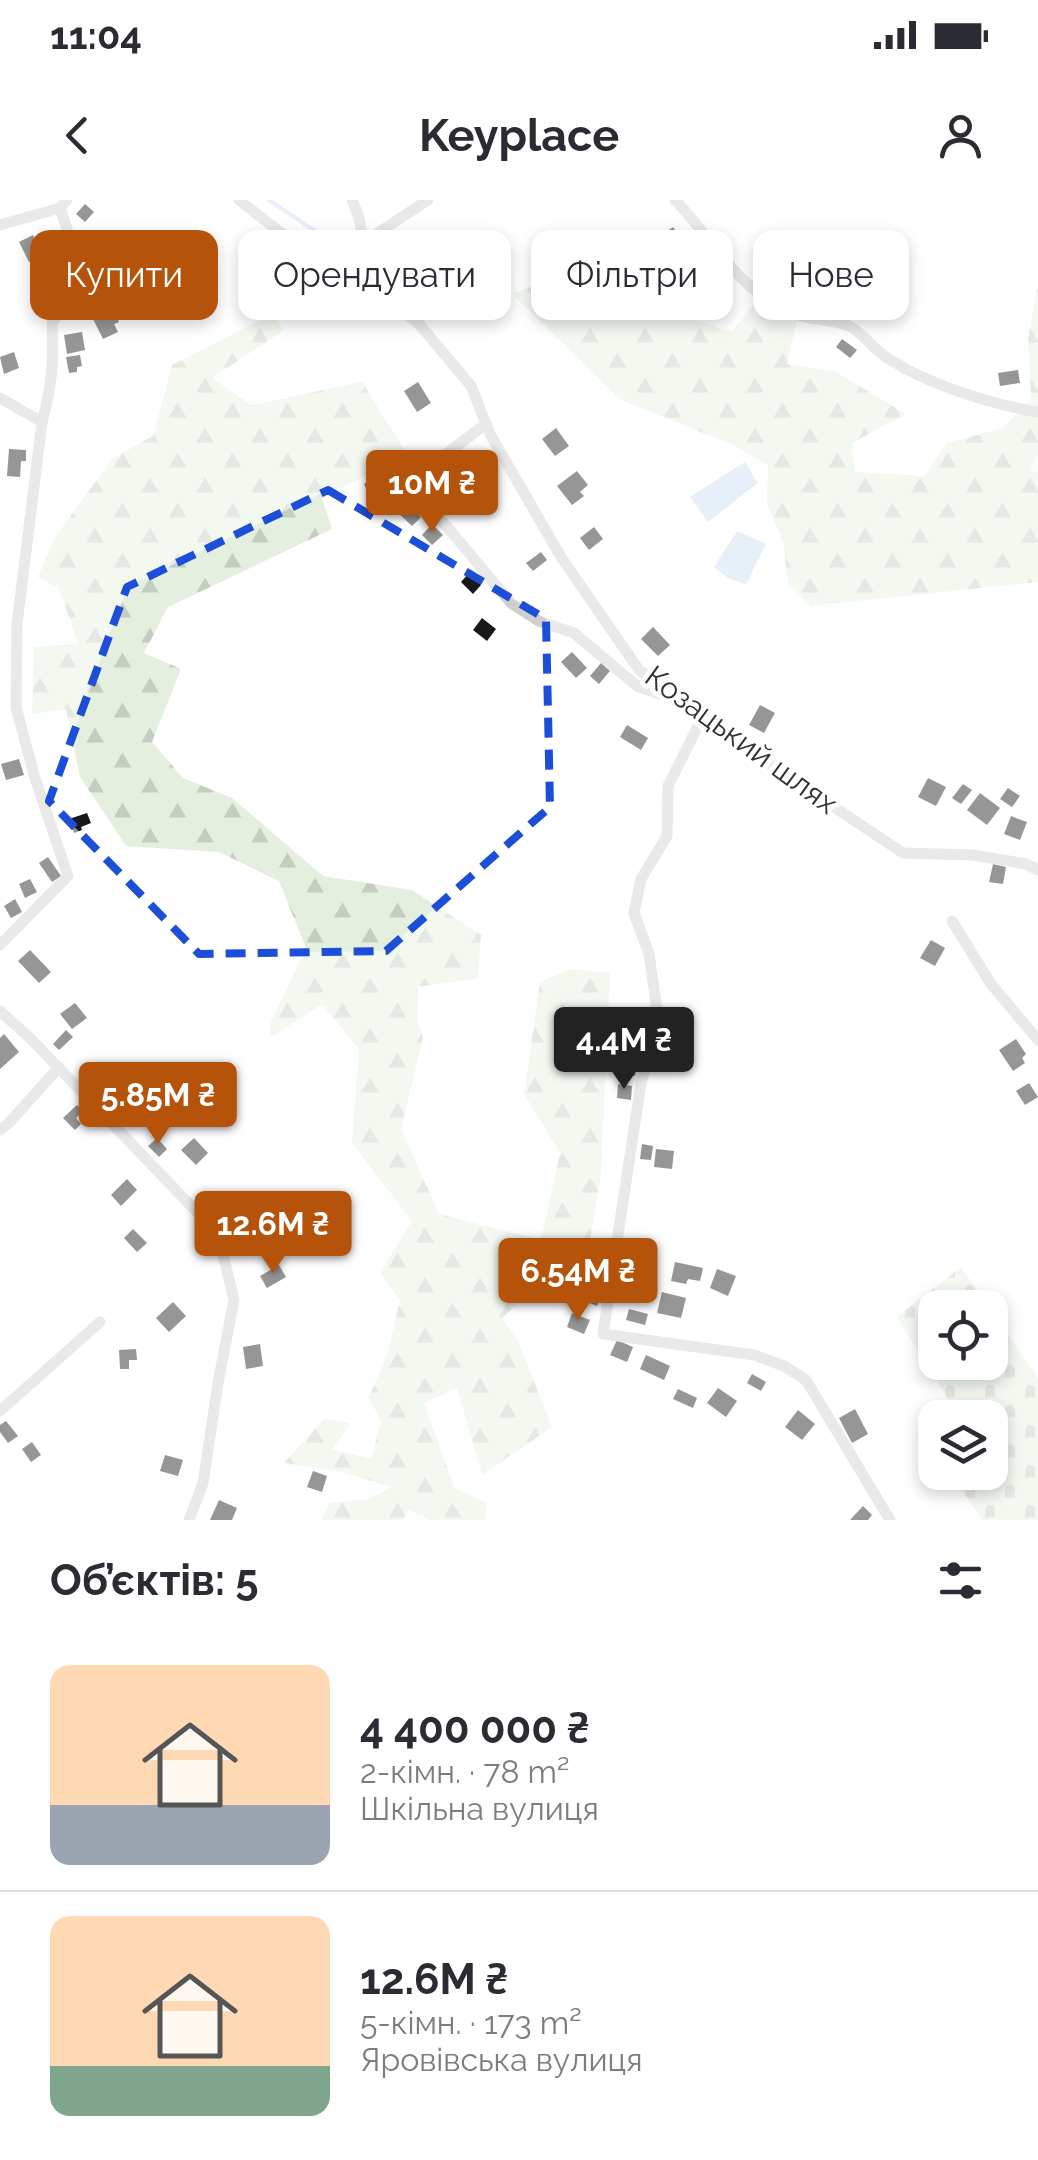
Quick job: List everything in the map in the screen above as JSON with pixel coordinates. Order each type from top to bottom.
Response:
[{"type":"street","name":"Козацький шлях","points":[[239,200],[280,230]]},
{"type":"street","points":[[352,200],[362,230]]},
{"type":"street","points":[[382,230],[428,200]]},
{"type":"street","points":[[675,200],[754,290],[798,315],[850,326],[883,355],[926,380],[1038,412]]},
{"type":"street","points":[[0,225],[64,204],[80,268],[76,289],[52,323],[52,386],[42,422],[17,624],[16,706],[68,876],[0,944]]},
{"type":"street","name":"Козацький шлях","points":[[414,320],[471,386],[490,434],[561,557],[639,670],[902,853],[973,855],[1026,864],[1038,870]]},
{"type":"street","points":[[0,398],[42,422]]},
{"type":"street","points":[[486,424],[434,463],[425,482],[432,509],[511,603],[538,621],[574,633],[637,686],[686,704]]},
{"type":"street","points":[[703,716],[668,786],[667,836],[641,879],[634,913],[649,954],[659,1024],[641,1083],[603,1334],[754,1355],[784,1366],[806,1380],[890,1520]]},
{"type":"street","points":[[952,922],[990,984],[1038,1040]]},
{"type":"street","points":[[0,1011],[59,1067],[218,1234],[234,1300],[203,1482],[189,1520]]},
{"type":"street","points":[[0,1130],[59,1067]]},
{"type":"street","points":[[0,1411],[100,1322]]},
{"type":"highlighted area","points":[[328,490],[546,619],[550,807],[386,951],[199,954],[49,801],[127,587]]},
{"type":"green space","points":[[1038,284],[1038,454],[1030,470],[1038,472],[1038,582],[811,606],[788,583],[783,542],[767,503],[768,465],[733,445],[621,400],[539,320],[694,320],[732,332],[753,304],[753,320],[797,320],[787,364],[836,372],[906,414],[852,443],[855,472],[924,476],[947,443],[1003,428],[1031,399],[1028,340]]},
{"type":"green space","points":[[531,287],[531,312],[512,294]]},
{"type":"green space","points":[[261,320],[275,320],[284,330],[212,378],[251,405],[362,382],[407,454],[322,498],[332,529],[168,607],[144,653],[181,669],[152,742],[183,778],[232,798],[323,876],[412,890],[481,935],[478,978],[418,987],[417,1020],[423,1038],[401,1128],[439,1214],[541,1240],[560,1153],[524,1094],[540,982],[572,969],[610,973],[601,1175],[589,1245],[502,1318],[518,1341],[552,1427],[482,1475],[457,1388],[424,1403],[454,1487],[487,1503],[485,1520],[429,1520],[409,1509],[403,1520],[321,1520],[330,1503],[369,1499],[392,1487],[337,1471],[284,1463],[324,1419],[351,1423],[332,1449],[371,1459],[381,1422],[369,1397],[388,1352],[400,1300],[380,1273],[412,1221],[352,1143],[359,1049],[322,1004],[270,1038],[271,1022],[306,948],[279,881],[219,852],[126,846],[80,777],[66,709],[32,714],[34,647],[78,643],[59,589],[38,577],[53,540],[112,459],[153,436],[172,365]]},
{"type":"green space","points":[[961,1267],[977,1290],[932,1290]]},
{"type":"green space","points":[[918,1301],[918,1351],[897,1317]]},
{"type":"green space","points":[[1008,1335],[1038,1378],[1038,1520],[982,1520],[962,1490],[1008,1490],[1008,1400],[948,1400],[936,1380],[1008,1380]]},
{"type":"water","points":[[745,462],[758,483],[708,522],[690,497]]},
{"type":"water","points":[[737,531],[766,544],[746,585],[714,567]]},
{"type":"building","points":[[85,204],[94,212],[85,222],[76,214]]},
{"type":"building","points":[[30,236],[29,262],[19,242]]},
{"type":"building","points":[[94,320],[118,320],[114,324],[118,332],[103,339]]},
{"type":"building","points":[[82,332],[85,350],[67,354],[64,335]]},
{"type":"building","points":[[842,339],[857,350],[850,358],[836,347]]},
{"type":"building","points":[[14,352],[19,368],[4,374],[0,357]]},
{"type":"building","points":[[80,355],[82,366],[69,373],[66,357]]},
{"type":"building","points":[[1018,370],[1020,383],[1000,386],[998,373]]},
{"type":"building","points":[[418,382],[431,403],[417,412],[404,391]]},
{"type":"building","points":[[556,428],[569,446],[555,456],[542,439]]},
{"type":"building","points":[[9,449],[26,450],[20,477],[7,476]]},
{"type":"building","points":[[577,471],[588,485],[580,492],[584,496],[572,505],[557,486]]},
{"type":"building","points":[[382,475],[388,488],[370,497],[364,484]]},
{"type":"building","points":[[408,494],[422,507],[417,513],[421,517],[412,526],[394,509]]},
{"type":"building","points":[[432,524],[443,535],[432,545],[422,535]]},
{"type":"building","points":[[594,527],[603,539],[589,550],[580,538]]},
{"type":"building","points":[[541,552],[547,560],[533,571],[526,563]]},
{"type":"building","points":[[469,573],[481,585],[473,594],[461,582]]},
{"type":"building","points":[[482,618],[496,629],[487,641],[473,630]]},
{"type":"building","points":[[653,627],[670,645],[658,656],[641,639]]},
{"type":"building","points":[[572,652],[587,668],[576,678],[561,662]]},
{"type":"building","points":[[601,663],[610,671],[599,684],[590,676]]},
{"type":"building","points":[[760,705],[775,713],[764,733],[749,725]]},
{"type":"building","points":[[627,725],[648,738],[641,750],[620,737]]},
{"type":"building","points":[[19,759],[24,775],[6,780],[1,764]]},
{"type":"building","points":[[928,778],[946,787],[936,806],[918,797]]},
{"type":"building","points":[[963,784],[972,790],[961,804],[952,798]]},
{"type":"building","points":[[1008,788],[1020,796],[1012,807],[1000,799]]},
{"type":"building","points":[[980,793],[1000,808],[987,825],[967,810]]},
{"type":"building","points":[[87,813],[91,823],[74,833],[69,819]]},
{"type":"building","points":[[1011,816],[1027,822],[1020,840],[1004,834]]},
{"type":"building","points":[[48,857],[61,876],[52,882],[39,863]]},
{"type":"building","points":[[993,864],[1006,867],[1003,884],[989,882]]},
{"type":"building","points":[[30,879],[37,892],[25,898],[19,884]]},
{"type":"building","points":[[15,899],[22,912],[11,918],[4,906]]},
{"type":"building","points":[[931,940],[945,948],[935,966],[920,958]]},
{"type":"building","points":[[30,950],[51,972],[39,983],[18,961]]},
{"type":"building","points":[[75,1003],[87,1018],[72,1029],[60,1014]]},
{"type":"building","points":[[66,1030],[73,1037],[59,1050],[53,1044]]},
{"type":"building","points":[[4,1034],[19,1052],[0,1069],[0,1038]]},
{"type":"building","points":[[1016,1039],[1026,1054],[1022,1058],[1025,1063],[1013,1071],[999,1050]]},
{"type":"building","points":[[616,1040],[636,1042],[635,1056],[614,1053]]},
{"type":"building","points":[[623,1060],[637,1062],[635,1076],[622,1074]]},
{"type":"building","points":[[1029,1083],[1038,1097],[1025,1105],[1016,1091]]},
{"type":"building","points":[[618,1084],[632,1086],[631,1100],[617,1098]]},
{"type":"building","points":[[159,1085],[175,1102],[155,1120],[140,1104]]},
{"type":"building","points":[[77,1105],[83,1111],[76,1118],[81,1124],[75,1130],[63,1118]]},
{"type":"building","points":[[157,1138],[167,1149],[159,1157],[148,1146]]},
{"type":"building","points":[[194,1138],[208,1153],[196,1165],[181,1150]]},
{"type":"building","points":[[642,1144],[653,1146],[651,1160],[640,1159]]},
{"type":"building","points":[[656,1149],[674,1151],[672,1169],[654,1167]]},
{"type":"building","points":[[127,1179],[137,1190],[121,1206],[111,1195]]},
{"type":"building","points":[[243,1200],[253,1210],[244,1218],[235,1208]]},
{"type":"building","points":[[266,1221],[276,1232],[265,1243],[254,1232]]},
{"type":"building","points":[[133,1229],[147,1243],[137,1252],[124,1238]]},
{"type":"building","points":[[639,1247],[653,1250],[648,1273],[634,1270]]},
{"type":"building","points":[[675,1262],[703,1268],[700,1281],[671,1281]]},
{"type":"building","points":[[279,1265],[286,1277],[267,1288],[260,1276]]},
{"type":"building","points":[[717,1269],[736,1276],[728,1296],[710,1288]]},
{"type":"building","points":[[590,1281],[605,1287],[597,1306],[582,1300]]},
{"type":"building","points":[[662,1292],[686,1298],[681,1318],[657,1313]]},
{"type":"building","points":[[173,1302],[186,1316],[169,1332],[156,1318]]},
{"type":"building","points":[[629,1309],[648,1314],[645,1325],[626,1320]]},
{"type":"building","points":[[572,1313],[590,1320],[584,1334],[567,1327]]},
{"type":"building","points":[[617,1340],[633,1347],[627,1362],[610,1355]]},
{"type":"building","points":[[260,1344],[263,1366],[246,1369],[243,1347]]},
{"type":"building","points":[[136,1349],[137,1360],[129,1360],[129,1369],[120,1369],[119,1350]]},
{"type":"building","points":[[646,1355],[670,1366],[664,1380],[640,1369]]},
{"type":"building","points":[[752,1374],[766,1382],[761,1391],[747,1383]]},
{"type":"building","points":[[718,1388],[737,1401],[726,1417],[707,1403]]},
{"type":"building","points":[[678,1389],[697,1398],[693,1408],[673,1399]]},
{"type":"building","points":[[855,1409],[868,1434],[852,1443],[839,1418]]},
{"type":"building","points":[[798,1410],[815,1424],[802,1440],[785,1427]]},
{"type":"building","points":[[6,1421],[18,1436],[8,1443],[0,1432],[0,1425]]},
{"type":"building","points":[[32,1442],[41,1455],[31,1462],[22,1449]]},
{"type":"building","points":[[165,1455],[183,1460],[178,1476],[160,1471]]},
{"type":"building","points":[[313,1471],[327,1476],[322,1492],[307,1487]]},
{"type":"building","points":[[219,1500],[237,1508],[232,1520],[210,1520]]},
{"type":"building","points":[[863,1506],[872,1515],[868,1520],[850,1520]]},
{"type":"waterway","points":[[269,200],[314,230]]}]
